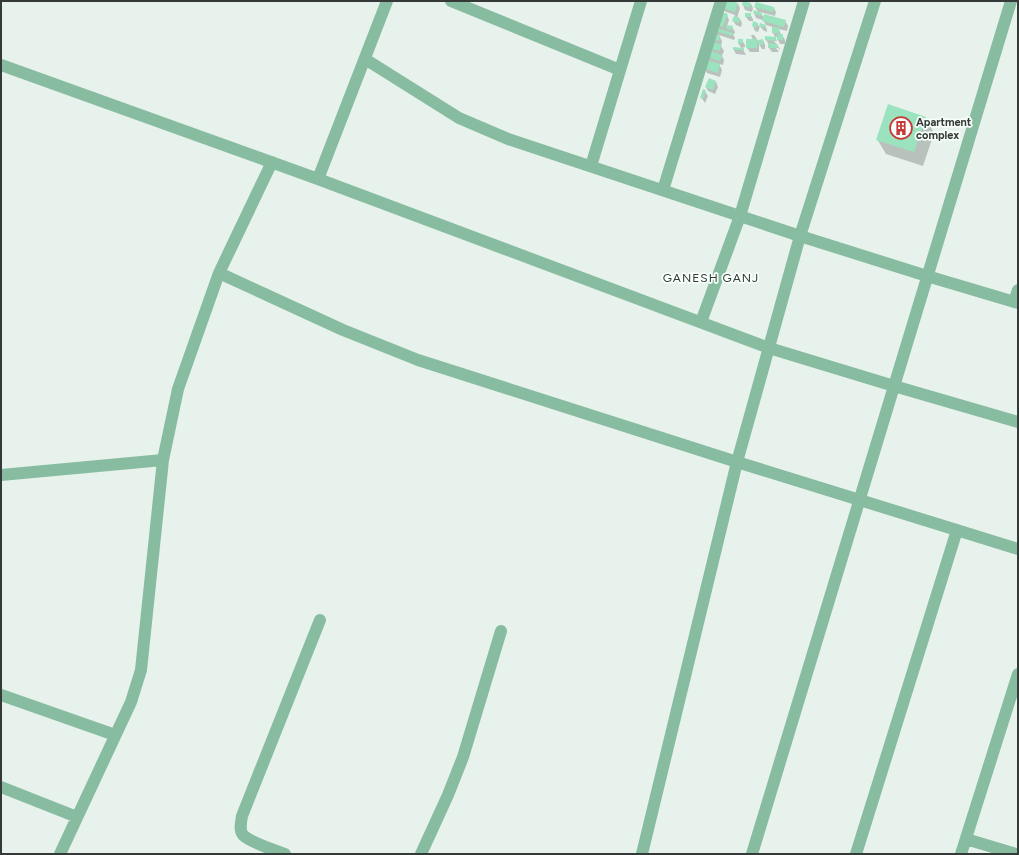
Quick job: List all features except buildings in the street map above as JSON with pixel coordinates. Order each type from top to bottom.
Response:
[{"type":"street","points":[[318,179],[387,1]]},
{"type":"street","points":[[451,1],[620,70]]},
{"type":"street","points":[[591,166],[641,1]]},
{"type":"street","points":[[663,190],[721,1]]},
{"type":"street","points":[[701,322],[740,216],[804,1]]},
{"type":"street","points":[[642,854],[737,462],[800,236],[875,1]]},
{"type":"street","points":[[752,854],[1011,1]]},
{"type":"street","points":[[365,59],[459,118],[508,139],[800,236],[927,276],[1017,298]]},
{"type":"street","points":[[1,65],[272,162],[770,348],[1018,422]]},
{"type":"street","points":[[60,854],[131,702],[142,670],[164,460],[178,389],[219,273],[272,162]]},
{"type":"street","points":[[219,273],[343,330],[418,360],[737,462],[1018,549]]},
{"type":"street","points":[[1,475],[164,460]]},
{"type":"street","points":[[856,854],[957,530]]},
{"type":"street","points":[[285,854],[251,840],[243,835],[240,826],[242,816],[320,620]]},
{"type":"street","points":[[421,854],[448,795],[463,757],[501,631]]},
{"type":"street","points":[[961,854],[1018,674]]},
{"type":"street","points":[[1,695],[115,735]]},
{"type":"street","points":[[1,787],[77,817]]},
{"type":"street","points":[[966,839],[1016,854]]},
{"type":"place","name":"Apartment complex","points":[[901,128]]},
{"type":"district","name":"GANESH GANJ","points":[[711,278]]}]
